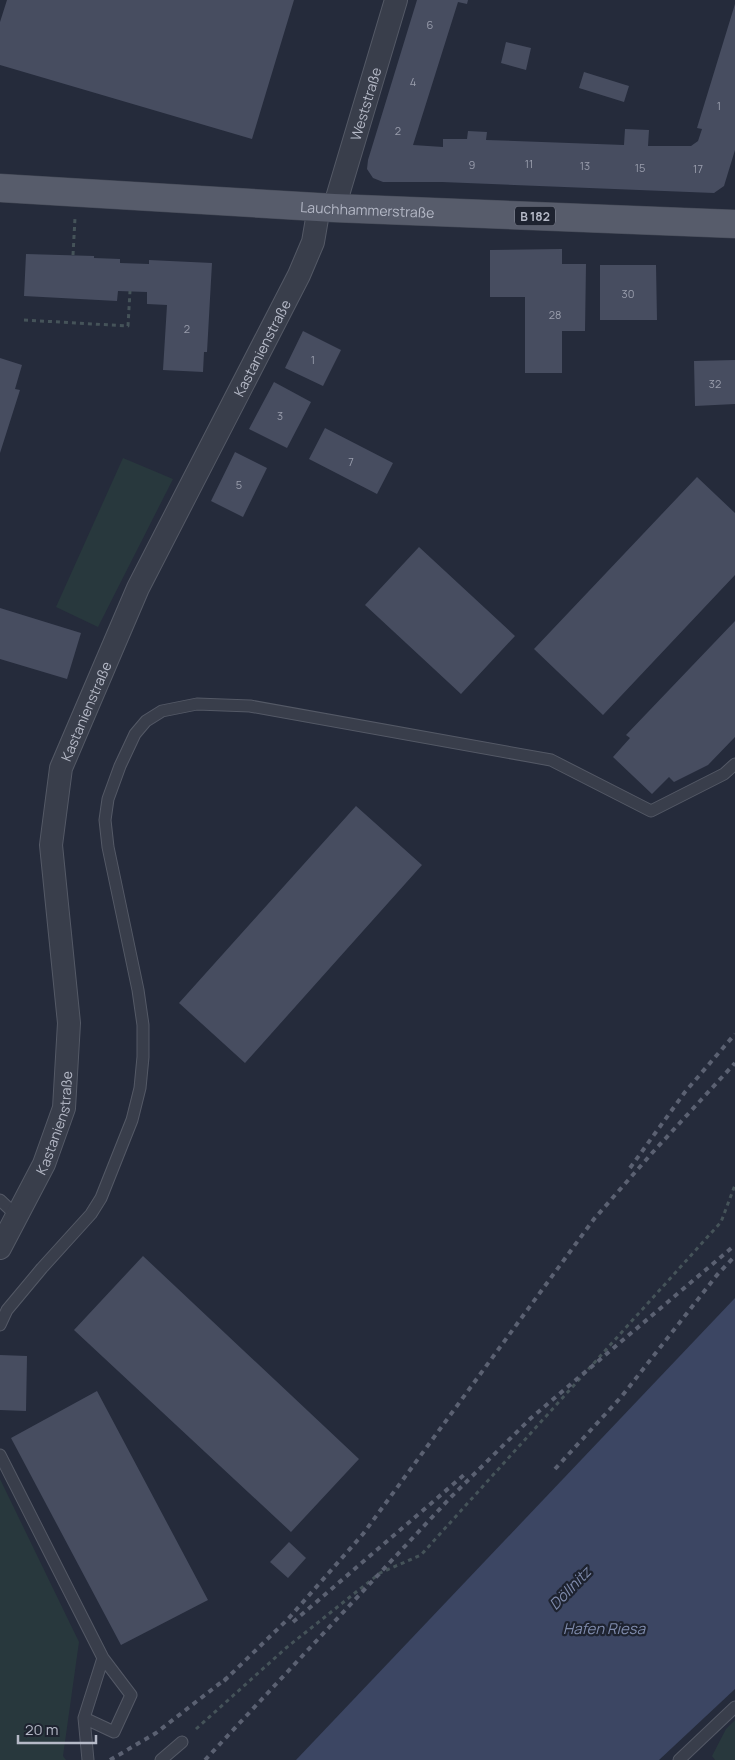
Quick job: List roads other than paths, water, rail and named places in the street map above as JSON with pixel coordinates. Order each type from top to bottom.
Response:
[{"type":"main road","name":"Lauchhammerstraße","points":[[0,188],[326,207],[735,224]]},
{"type":"street","name":"Weststraße","points":[[326,207],[396,0]]},
{"type":"street","name":"Kastanienstraße","points":[[0,1248],[18,1217],[44,1164],[64,1108],[69,1023],[51,845],[62,768],[138,588],[299,275],[326,207]]},
{"type":"lane","points":[[0,1325],[7,1310],[61,1246],[91,1214],[101,1198],[132,1120],[138,1096],[143,1058],[143,1025],[135,971],[108,847],[105,820],[108,799],[120,766],[135,734],[146,721],[162,711],[198,704],[259,707],[551,760],[651,811],[724,774],[735,764]]},
{"type":"lane","points":[[0,1200],[18,1217]]},
{"type":"lane","points":[[0,1455],[103,1658],[131,1695],[114,1732],[84,1718]]},
{"type":"lane","points":[[88,1760],[84,1718],[103,1658]]},
{"type":"lane","points":[[684,1758],[735,1707]]},
{"type":"lane","points":[[161,1760],[182,1742]]},
{"type":"water","name":"Hafen Riesa","points":[[735,1298],[735,1689],[659,1760],[296,1760]]},
{"type":"railway","points":[[630,1168],[685,1092],[735,1034]]},
{"type":"railway","points":[[224,1681],[288,1619],[363,1534],[594,1219],[735,1063]]},
{"type":"railway","points":[[205,1760],[451,1497],[531,1418],[735,1245]]},
{"type":"railway","points":[[555,1469],[622,1396],[717,1275],[735,1256]]},
{"type":"railway","points":[[293,1622],[464,1475]]},
{"type":"railway","points":[[110,1760],[156,1733],[228,1677]]},
{"type":"water label","name":"Döllnitz","points":[[570,1588]]}]
